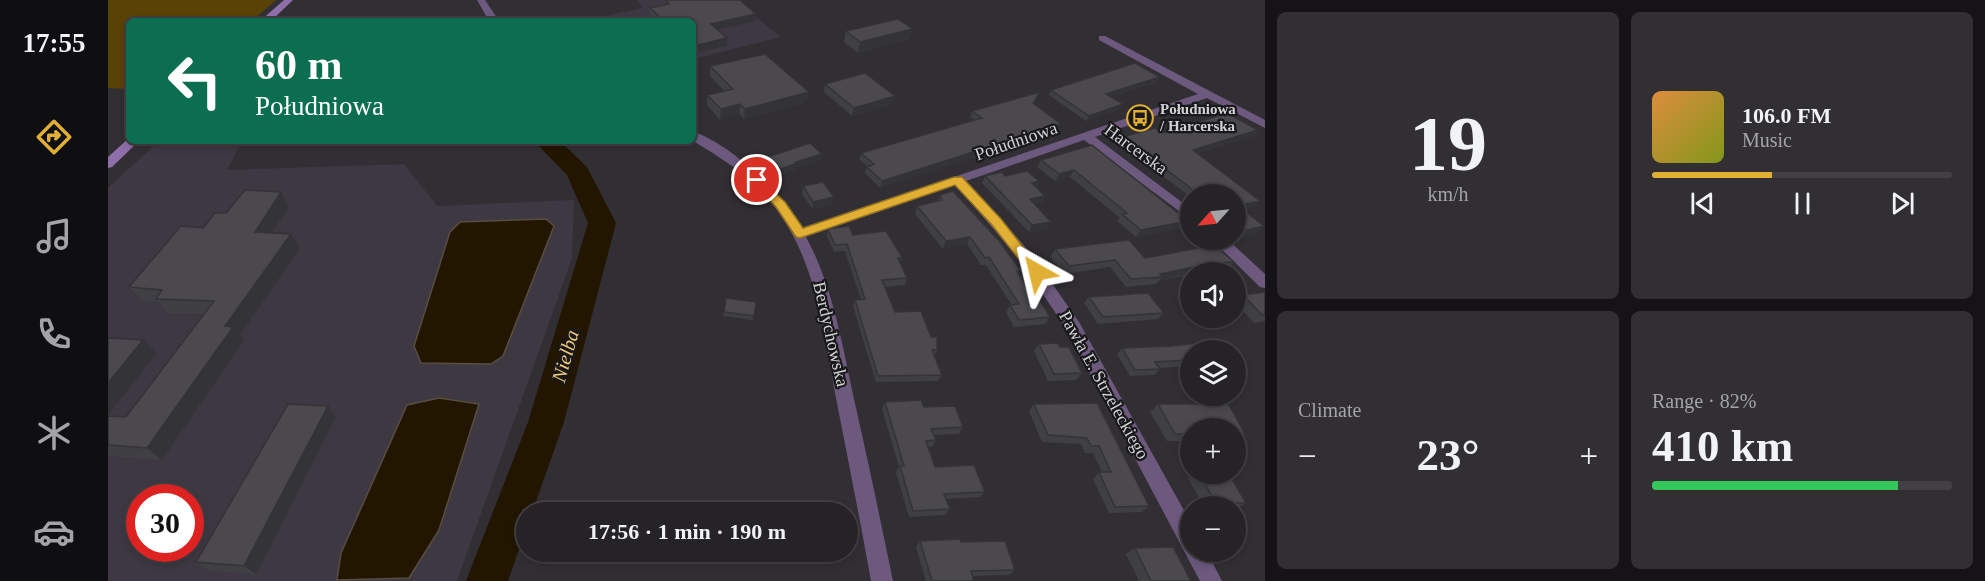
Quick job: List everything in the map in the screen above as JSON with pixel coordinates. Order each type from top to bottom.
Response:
[{"type":"main road","points":[[268,18],[289,0]]},
{"type":"main road","points":[[108,164],[130,144]]},
{"type":"street","points":[[481,0],[492,18]]},
{"type":"street","points":[[1102,38],[1265,125]]},
{"type":"street","name":"Południowa","points":[[800,234],[1208,94]]},
{"type":"street","name":"Harcerska","points":[[1086,136],[1180,208]]},
{"type":"street","name":"Berdychowska","points":[[696,138],[722,152],[747,171],[780,205],[800,234],[815,265],[826,303],[882,581]]},
{"type":"street","name":"Pawła E. Strzeleckiego","points":[[958,180],[1025,256],[1073,326],[1180,523]]},
{"type":"street","points":[[1230,250],[1265,283]]},
{"type":"street","points":[[1201,562],[1211,581]]},
{"type":"shaded area","points":[[108,0],[276,0],[255,18],[126,18],[126,89],[108,88]]},
{"type":"shaded area","points":[[637,0],[735,0],[781,37],[696,58],[696,18],[594,18],[643,8]]},
{"type":"shaded area","points":[[156,144],[240,144],[227,170],[404,164],[437,206],[574,200],[572,258],[457,581],[108,581],[108,188]]},
{"type":"shaded area","points":[[546,219],[554,226],[503,356],[491,364],[421,363],[414,346],[450,232],[460,222]]},
{"type":"shaded area","points":[[439,398],[479,404],[439,530],[409,578],[337,580],[341,553],[407,405]]},
{"type":"building","points":[[666,0],[740,0],[756,14],[711,24],[727,38],[696,46],[696,18],[661,18],[650,8],[669,4]]},
{"type":"building","points":[[898,19],[913,29],[860,42],[846,31]]},
{"type":"building","points":[[765,54],[809,92],[745,109],[740,104],[721,109],[707,95],[733,89],[710,66]]},
{"type":"building","points":[[1135,63],[1160,77],[1106,94],[1123,104],[1089,116],[1051,90]]},
{"type":"building","points":[[865,73],[895,96],[854,108],[825,84]]},
{"type":"building","points":[[1040,92],[1033,103],[1061,124],[882,181],[867,167],[874,164],[861,153],[982,118],[972,111]]},
{"type":"building","points":[[1227,113],[1258,130],[1193,150],[1238,184],[1185,184],[1123,137],[1155,128],[1163,133]]},
{"type":"building","points":[[810,143],[822,154],[781,169],[779,167],[764,171],[759,160]]},
{"type":"building","points":[[1092,145],[1180,215],[1180,223],[1141,230],[1122,214],[1127,213],[1074,170],[1059,174],[1041,160]]},
{"type":"building","points":[[1027,171],[1039,181],[1032,183],[1045,196],[1030,199],[1051,222],[1032,225],[985,176],[1002,172],[1005,176]]},
{"type":"building","points":[[823,182],[834,197],[813,202],[803,186]]},
{"type":"building","points":[[245,190],[281,192],[255,232],[291,234],[225,326],[233,327],[147,448],[108,445],[108,416],[126,417],[214,301],[156,299],[162,290],[129,287],[181,226],[203,228],[215,213],[226,213]]},
{"type":"building","points":[[1246,190],[1260,201],[1246,204]]},
{"type":"building","points":[[953,191],[1000,242],[1021,271],[1017,271],[1034,299],[1039,299],[1050,317],[1019,320],[1010,305],[1019,304],[989,257],[985,258],[970,237],[946,241],[917,206],[942,200],[940,195]]},
{"type":"building","points":[[1246,212],[1264,226],[1246,229]]},
{"type":"building","points":[[849,226],[853,235],[886,231],[902,257],[898,258],[907,278],[882,280],[895,312],[921,311],[931,337],[937,337],[937,350],[932,350],[942,375],[878,376],[855,300],[865,299],[847,244],[835,245],[828,229]]},
{"type":"building","points":[[1129,240],[1145,258],[1188,250],[1221,250],[1234,262],[1180,262],[1180,270],[1160,274],[1162,277],[1131,279],[1115,260],[1069,266],[1055,249]]},
{"type":"building","points":[[1265,292],[1265,314],[1262,315],[1246,298],[1246,295]]},
{"type":"building","points":[[1148,293],[1164,313],[1103,317],[1089,297]]},
{"type":"building","points":[[726,298],[756,302],[754,316],[724,312]]},
{"type":"building","points":[[108,338],[143,340],[108,383]]},
{"type":"building","points":[[1058,343],[1060,347],[1069,347],[1082,373],[1054,374],[1039,344]]},
{"type":"building","points":[[1180,345],[1180,361],[1155,362],[1160,369],[1135,370],[1122,348]]},
{"type":"building","points":[[921,400],[924,407],[955,406],[963,427],[931,429],[936,440],[926,441],[935,467],[974,465],[985,492],[944,494],[950,509],[913,511],[900,466],[904,466],[885,402]]},
{"type":"building","points":[[1097,403],[1149,506],[1115,507],[1099,472],[1111,472],[1099,446],[1091,446],[1087,438],[1048,435],[1034,404]]},
{"type":"building","points":[[288,404],[328,406],[244,566],[196,562],[204,562],[204,548]]},
{"type":"building","points":[[1158,404],[1230,406],[1236,418],[1180,418],[1180,434],[1175,434]]},
{"type":"building","points":[[1205,484],[1235,484],[1242,496],[1212,496]]},
{"type":"building","points":[[960,539],[961,542],[1005,541],[1015,570],[971,571],[974,581],[932,581],[920,541]]},
{"type":"building","points":[[1173,547],[1191,581],[1151,581],[1135,548]]},
{"type":"waterway","name":"Nielba","points":[[487,581],[546,422],[602,223],[578,172],[549,144]]},
{"type":"place","name":"Południowa / Harcerska","points":[[1140,118]]},
{"type":"route","points":[[757,180],[780,205],[800,234],[958,180],[997,222],[1037,272]]}]
